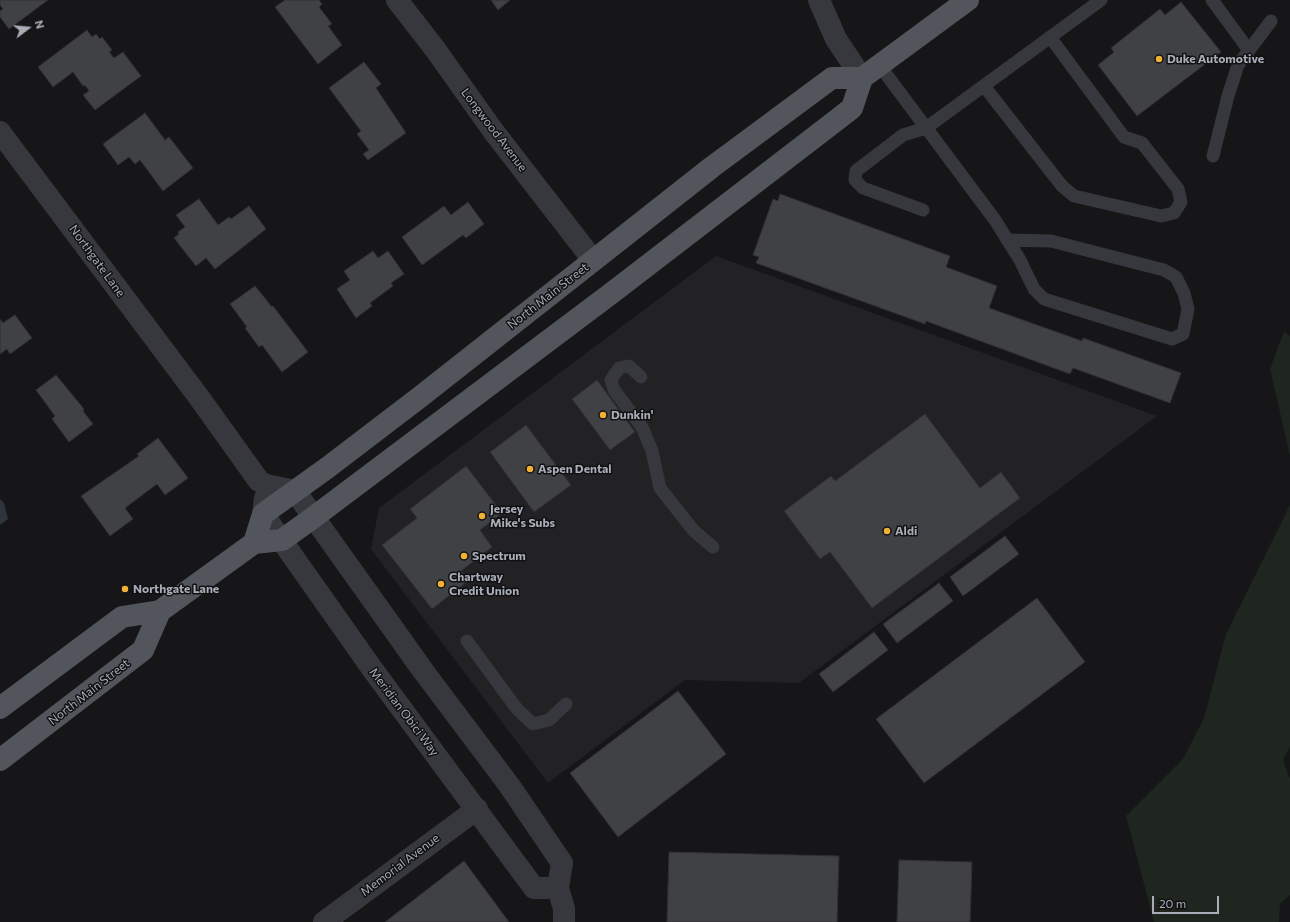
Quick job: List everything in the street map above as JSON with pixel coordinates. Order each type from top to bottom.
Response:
[{"type":"main road","points":[[0,708],[122,617],[160,611],[254,543],[282,540],[314,517],[613,292],[852,108],[862,78],[968,0]]},
{"type":"main road","name":"North Main Street","points":[[263,514],[414,402],[712,167],[832,78],[862,78]]},
{"type":"main road","points":[[254,543],[263,514]]},
{"type":"main road","name":"North Main Street","points":[[0,760],[143,650],[160,611]]},
{"type":"street","name":"Longwood Avenue","points":[[397,0],[435,49],[494,132],[593,260]]},
{"type":"street","points":[[819,0],[836,39],[862,78]]},
{"type":"street","name":"Northgate Lane","points":[[0,132],[198,396],[259,481],[266,485]]},
{"type":"street","points":[[263,514],[266,485],[295,491],[424,672],[509,785],[562,863],[558,888],[564,909],[564,922]]},
{"type":"street","name":"Meridian Obici Way","points":[[263,514],[373,670],[534,888],[558,888]]},
{"type":"street","name":"Memorial Avenue","points":[[324,922],[477,809]]},
{"type":"lane","points":[[923,210],[863,188],[855,180],[856,171],[903,135],[926,128],[1101,0]]},
{"type":"lane","points":[[1212,0],[1248,49]]},
{"type":"lane","points":[[1213,156],[1228,96],[1238,65],[1248,49],[1271,21]]},
{"type":"lane","points":[[984,86],[1062,186],[1074,196],[1161,216],[1174,213],[1181,202],[1178,189],[1142,143],[1124,137],[1050,37]]},
{"type":"lane","points":[[880,66],[995,220],[1007,240],[1020,260],[1034,289],[1044,299],[1172,339],[1183,334],[1188,309],[1184,293],[1176,277],[1164,270],[1051,241],[1007,240]]},
{"type":"lane","points":[[640,377],[629,366],[619,368],[611,380],[614,390],[642,427],[652,451],[660,488],[694,531],[713,547]]},
{"type":"lane","points":[[467,641],[517,709],[533,724],[549,720],[566,704]]},
{"type":"shaded area","points":[[716,256],[1157,416],[799,683],[685,680],[548,783],[371,549],[379,508]]},
{"type":"shaded area","points":[[1284,331],[1290,336],[1290,456],[1270,369]]},
{"type":"shaded area","points":[[0,499],[4,503],[8,519],[0,525]]},
{"type":"shaded area","points":[[1290,505],[1290,746],[1283,760],[1290,779],[1290,895],[1280,904],[1279,922],[1154,922],[1126,816],[1183,759],[1204,718],[1226,634]]},
{"type":"building","points":[[0,0],[48,0],[9,29],[0,17],[0,11],[3,9],[0,5]]},
{"type":"building","points":[[285,0],[319,0],[322,4],[319,7],[332,24],[328,26],[342,45],[318,64],[275,7]]},
{"type":"building","points":[[491,0],[510,0],[498,10]]},
{"type":"building","name":"Duke Automotive","points":[[1181,2],[1221,52],[1137,116],[1098,65],[1114,52],[1111,48],[1160,9],[1165,15]]},
{"type":"building","points":[[87,30],[92,37],[96,34],[100,39],[102,37],[112,50],[109,52],[114,58],[123,52],[141,76],[95,110],[83,95],[89,91],[85,85],[83,86],[73,72],[53,87],[38,67]]},
{"type":"building","points":[[364,62],[381,84],[376,88],[406,133],[368,160],[363,154],[369,150],[357,134],[361,131],[329,88]]},
{"type":"building","points":[[145,113],[165,140],[169,137],[193,168],[163,191],[140,160],[135,164],[129,157],[118,165],[103,144]]},
{"type":"building","points":[[780,194],[950,256],[946,267],[997,286],[989,308],[1082,341],[1083,338],[1181,373],[1170,403],[1073,368],[1070,374],[926,321],[925,324],[756,263],[759,257],[753,255],[773,199],[778,201]]},
{"type":"building","points":[[199,199],[218,225],[229,217],[231,219],[249,206],[266,229],[215,269],[206,258],[196,266],[174,238],[179,234],[178,232],[185,227],[176,215]]},
{"type":"building","points":[[468,202],[484,224],[466,238],[463,235],[422,265],[402,237],[444,206],[451,215]]},
{"type":"building","points":[[373,251],[378,258],[388,251],[404,274],[391,283],[393,286],[370,303],[372,306],[356,318],[337,289],[350,280],[344,271]]},
{"type":"building","points":[[255,286],[272,307],[273,306],[308,352],[282,372],[262,345],[259,347],[245,328],[247,327],[230,304]]},
{"type":"building","points":[[15,315],[32,338],[10,354],[7,349],[0,354],[0,319],[3,323]]},
{"type":"building","points":[[56,375],[84,409],[83,411],[93,424],[69,442],[52,419],[55,416],[36,390]]},
{"type":"building","name":"Dunkin'","points":[[597,380],[635,432],[610,450],[572,399]]},
{"type":"building","name":"Aldi","points":[[925,414],[980,488],[1001,472],[1020,498],[872,608],[830,552],[820,559],[784,511],[831,476],[835,481]]},
{"type":"building","name":"Aspen Dental","points":[[526,425],[571,485],[534,512],[490,452]]},
{"type":"building","points":[[158,438],[188,478],[165,495],[157,484],[125,508],[133,519],[110,536],[81,496],[139,456],[137,454]]},
{"type":"building","points":[[466,466],[502,513],[480,530],[492,547],[461,571],[468,581],[432,609],[382,545],[417,518],[410,509]]},
{"type":"building","points":[[1005,536],[1019,554],[963,596],[950,577]]},
{"type":"building","points":[[939,583],[953,601],[897,643],[883,624]]},
{"type":"building","points":[[1037,598],[1085,662],[924,783],[876,719]]},
{"type":"building","points":[[874,632],[888,650],[833,692],[819,674]]},
{"type":"building","points":[[678,691],[726,754],[618,837],[570,773]]},
{"type":"building","points":[[669,852],[839,856],[837,922],[667,922]]},
{"type":"building","points":[[899,860],[972,862],[970,922],[897,922]]},
{"type":"building","points":[[464,861],[509,922],[385,922]]},
{"type":"place","name":"Duke Automotive","points":[[1159,59]]},
{"type":"place","name":"Dunkin'","points":[[603,415]]},
{"type":"place","name":"Aspen Dental","points":[[530,469]]},
{"type":"place","name":"Jersey Mike's Subs","points":[[482,516]]},
{"type":"place","name":"Aldi","points":[[887,531]]},
{"type":"place","name":"Spectrum","points":[[464,556]]},
{"type":"place","name":"Chartway Credit Union","points":[[441,584]]},
{"type":"place","name":"Northgate Lane","points":[[125,589]]}]
